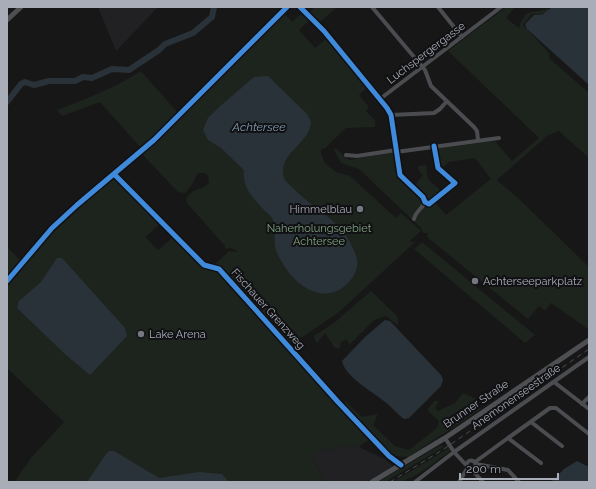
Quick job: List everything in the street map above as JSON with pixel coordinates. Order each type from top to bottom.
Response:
[{"type":"main road","points":[[7,20],[21,7]]},
{"type":"main road","name":"Brunner Straße","points":[[372,482],[445,438],[589,340]]},
{"type":"street","points":[[300,7],[328,36],[388,108],[391,115],[400,175],[423,197],[427,203]]},
{"type":"street","points":[[372,7],[427,74],[432,86],[477,130],[478,140]]},
{"type":"street","points":[[438,7],[462,37]]},
{"type":"street","name":"Luchspergergasse","points":[[380,99],[501,7]]},
{"type":"street","points":[[391,115],[434,113],[440,110],[447,101]]},
{"type":"street","points":[[346,155],[357,156],[499,138]]},
{"type":"street","points":[[414,219],[415,215],[423,206],[455,183],[438,168],[434,146]]},
{"type":"street","name":"Fischauer Grenzweg","points":[[114,174],[204,265],[218,269],[338,402],[389,456],[401,465]]},
{"type":"street","name":"Anemonenseestraße","points":[[415,482],[454,452],[589,357]]},
{"type":"street","points":[[554,382],[589,409]]},
{"type":"street","points":[[582,404],[589,398]]},
{"type":"street","points":[[468,467],[475,467],[475,463],[508,438],[553,408],[589,434]]},
{"type":"street","points":[[531,422],[562,446]]},
{"type":"street","points":[[445,438],[454,452],[483,482]]},
{"type":"street","points":[[508,438],[541,463]]},
{"type":"street","points":[[460,458],[470,460],[475,463],[508,470],[519,482]]},
{"type":"street","points":[[459,482],[468,467],[470,460]]},
{"type":"shaded area","points":[[98,7],[158,7],[116,51]]},
{"type":"shaded area","points":[[345,446],[359,447],[385,459],[393,466],[366,482],[325,482],[311,455],[323,450]]},
{"type":"green space","points":[[315,7],[337,7],[319,23],[310,12]]},
{"type":"green space","points":[[506,7],[515,7],[506,18],[519,28],[521,21],[526,14],[548,8],[548,12],[542,15],[532,14],[523,25],[550,54],[549,58],[589,93],[589,158],[559,131],[547,136],[497,180],[518,198],[589,267],[588,329],[551,303],[545,311],[539,306],[528,319],[427,237],[428,233],[423,233],[421,228],[359,169],[341,163],[334,149],[335,148],[349,160],[393,152],[397,175],[412,189],[423,175],[418,170],[419,166],[426,165],[428,179],[442,192],[433,200],[446,215],[491,179],[475,158],[449,162],[442,168],[438,153],[439,148],[495,141],[512,161],[539,138],[448,51]]},
{"type":"green space","name":"Naherholungsgebiet Achtersee","points":[[283,12],[292,22],[302,13],[309,21],[299,30],[315,48],[327,38],[358,75],[359,79],[366,88],[359,95],[369,107],[366,111],[375,120],[375,127],[346,128],[325,148],[321,149],[321,154],[325,163],[336,172],[350,176],[396,218],[401,213],[421,231],[409,242],[415,242],[339,312],[295,342],[288,343],[215,264],[229,251],[238,252],[231,248],[225,249],[225,246],[187,203],[186,199],[189,195],[209,183],[208,176],[205,173],[198,173],[191,186],[185,193],[178,192],[143,155],[139,154]]},
{"type":"green space","points":[[141,71],[178,113],[142,149],[100,102],[62,116],[57,110],[111,88]]},
{"type":"green space","name":"Lake Arena","points":[[114,176],[160,224],[145,237],[158,250],[173,237],[206,269],[218,269],[292,354],[371,438],[359,447],[345,446],[323,450],[311,455],[325,482],[14,482],[31,458],[64,422],[7,368],[7,282],[51,232]]},
{"type":"green space","points":[[422,242],[535,335],[525,343],[414,249]]},
{"type":"green space","points":[[7,247],[22,262],[7,279]]},
{"type":"green space","points":[[371,291],[398,317],[398,325],[386,316],[374,320],[349,345],[347,339],[340,343],[341,346],[338,349],[334,347],[325,333],[317,343],[315,341],[314,336],[334,323]]},
{"type":"green space","points":[[463,393],[476,399],[481,409],[408,457],[394,456],[346,408],[345,401],[362,417],[378,414],[373,425],[395,446],[409,450],[437,428],[439,421],[427,410],[434,401],[439,401],[435,408],[438,411],[455,403]]},
{"type":"green space","points":[[439,446],[445,446],[385,482],[378,482]]},
{"type":"green space","points":[[449,448],[450,451],[423,471],[408,479],[393,482]]},
{"type":"water","points":[[552,7],[589,7],[589,85],[527,29],[525,24],[534,15],[542,15]]},
{"type":"water","name":"Achtersee","points":[[268,76],[307,114],[311,122],[306,136],[286,160],[283,167],[284,179],[300,195],[327,216],[343,231],[356,256],[357,264],[355,274],[347,284],[337,291],[327,293],[308,289],[299,283],[285,268],[276,250],[274,223],[271,216],[249,192],[245,182],[244,170],[221,148],[208,140],[203,130],[208,118],[254,77]]},
{"type":"water","points":[[57,258],[62,258],[125,328],[127,336],[90,375],[66,355],[17,308],[19,301],[41,282]]},
{"type":"water","points":[[385,320],[390,321],[441,375],[443,380],[441,386],[409,418],[404,419],[388,404],[354,379],[344,367],[342,361],[365,337]]},
{"type":"water","points":[[109,451],[114,451],[159,478],[199,472],[222,474],[229,482],[87,482]]},
{"type":"water","points":[[577,461],[589,467],[589,482],[551,482],[564,469]]},
{"type":"waterway","points":[[7,102],[21,84],[25,82],[34,85],[49,81],[75,81],[83,77],[92,78],[112,69],[129,70],[159,50],[165,44],[193,33],[212,17],[214,7]]},
{"type":"railway","points":[[390,482],[444,449],[589,349]]},
{"type":"cycle path","points":[[7,281],[52,228],[154,140],[287,7]]},
{"type":"cycle path","points":[[300,7],[324,31],[387,108],[391,115],[400,175],[423,197],[425,202],[429,204],[455,183],[438,168],[434,146]]},
{"type":"cycle path","points":[[114,174],[204,265],[219,269],[338,402],[389,456],[401,465]]},
{"type":"place","name":"Himmelblau","points":[[360,209]]},
{"type":"place","name":"Achterseeparkplatz","points":[[475,281]]},
{"type":"place","name":"Lake Arena","points":[[141,334]]}]
